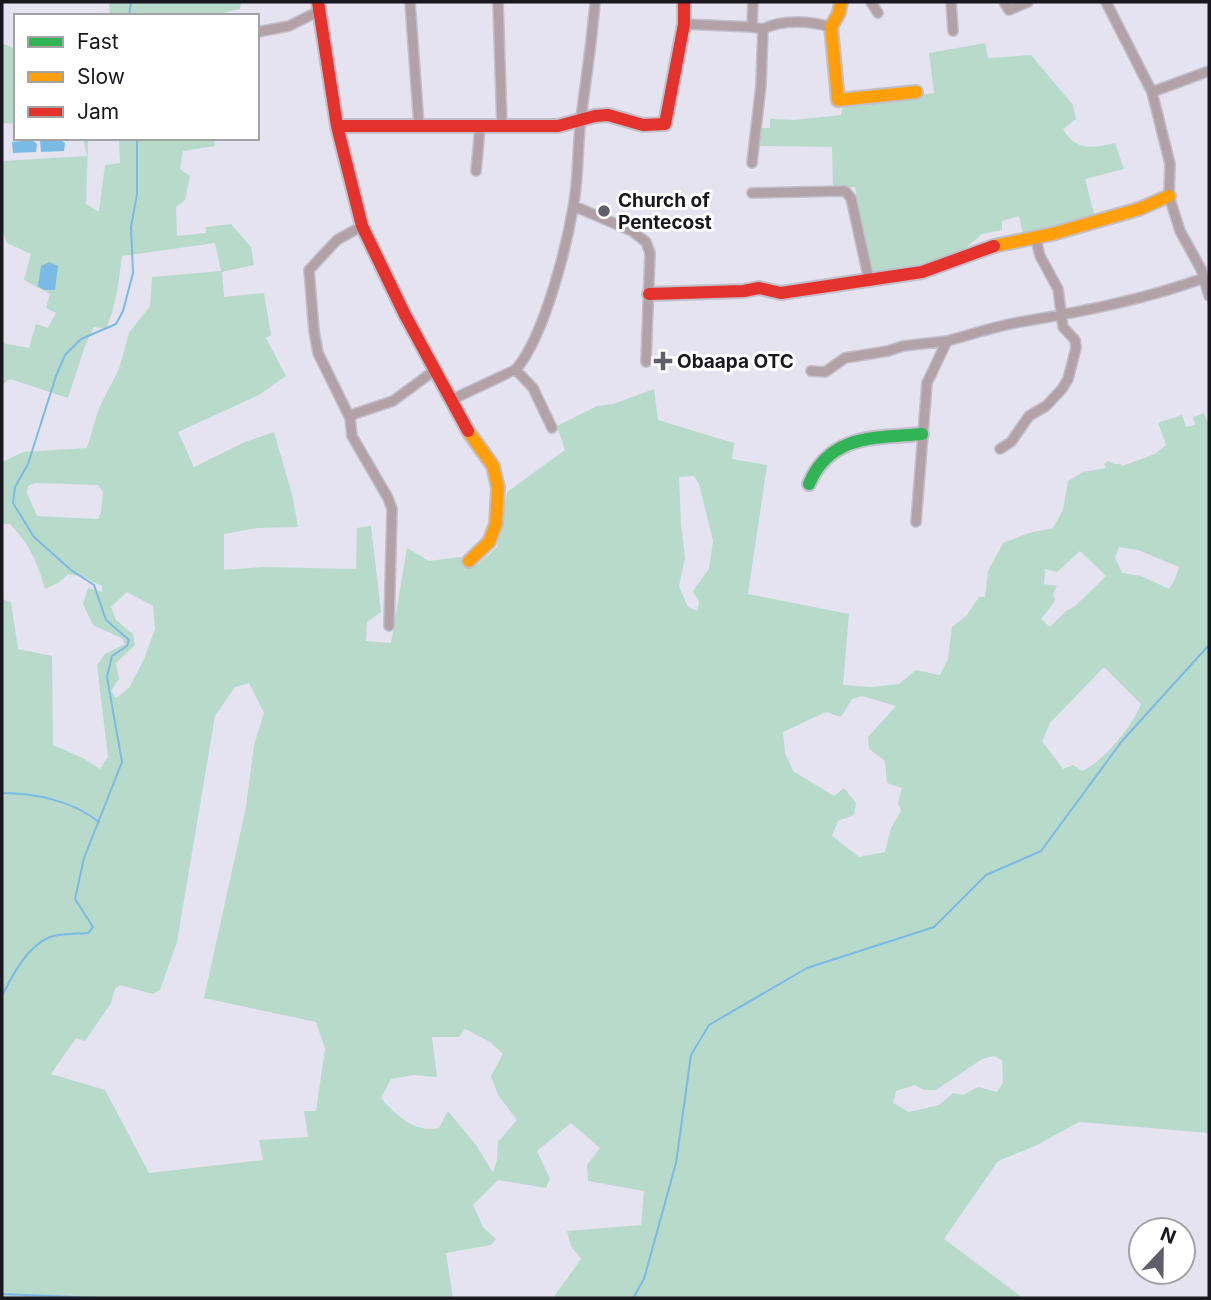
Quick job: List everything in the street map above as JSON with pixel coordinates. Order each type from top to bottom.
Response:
[{"type":"street","points":[[410,2],[419,126]]},
{"type":"street","points":[[498,2],[502,127]]},
{"type":"street","points":[[451,400],[491,379],[516,370],[540,329],[574,206],[595,2]]},
{"type":"street","points":[[337,126],[558,126],[581,119],[608,116],[643,125],[665,124],[684,24],[684,2]]},
{"type":"street","points":[[752,27],[753,2]]},
{"type":"street","points":[[841,2],[839,13],[831,27],[838,100],[916,92]]},
{"type":"street","points":[[871,2],[878,13]]},
{"type":"street","points":[[951,2],[953,31]]},
{"type":"street","points":[[1004,2],[1009,10],[1028,2]]},
{"type":"street","points":[[1106,2],[1152,92],[1170,164],[1169,196],[1180,231],[1204,278],[1209,296]]},
{"type":"street","points":[[259,32],[289,26],[319,6],[337,126],[362,226],[405,315],[451,400],[474,442],[493,466],[498,488],[496,524],[489,542],[469,561]]},
{"type":"street","points":[[684,24],[763,29],[789,22],[818,23],[831,27]]},
{"type":"street","points":[[752,163],[761,85],[763,29]]},
{"type":"street","points":[[1152,92],[1209,71]]},
{"type":"street","points":[[476,172],[480,127]]},
{"type":"street","points":[[752,193],[845,191],[851,198],[869,280]]},
{"type":"street","points":[[649,294],[759,288],[781,293],[922,272],[970,253],[1003,243],[1036,239],[1139,209],[1169,196]]},
{"type":"street","points":[[574,206],[632,231],[646,242],[650,253],[646,362]]},
{"type":"street","points":[[362,226],[337,240],[309,270],[318,352],[350,418],[352,436],[392,509],[389,626]]},
{"type":"street","points":[[1000,449],[1012,442],[1029,416],[1046,406],[1062,389],[1068,379],[1076,344],[1063,327],[1058,289],[1040,256],[1036,239]]},
{"type":"street","points":[[811,371],[825,372],[845,358],[903,346],[947,341],[999,327],[1060,316],[1174,289],[1204,278]]},
{"type":"street","points":[[916,522],[927,383],[947,341]]},
{"type":"street","points":[[350,418],[354,414],[393,401],[435,370]]},
{"type":"street","points":[[516,370],[533,388],[552,428]]},
{"type":"street","points":[[809,484],[813,469],[824,456],[843,446],[869,439],[922,434]]},
{"type":"green space","points":[[109,2],[241,2],[240,9],[219,14],[110,14]]},
{"type":"green space","points":[[2,43],[14,48],[14,124],[2,123]]},
{"type":"green space","points":[[985,43],[988,58],[1031,55],[1073,105],[1076,119],[1063,129],[1068,136],[1074,142],[1086,146],[1115,143],[1124,169],[1085,179],[1095,217],[1023,234],[1019,216],[1002,221],[1002,230],[982,234],[962,251],[902,271],[871,276],[855,187],[833,187],[832,147],[760,146],[760,128],[770,128],[770,119],[794,120],[841,115],[843,106],[934,93],[929,53]]},
{"type":"green space","points":[[83,140],[87,140],[88,142],[86,204],[99,212],[105,165],[120,163],[119,140],[214,140],[215,146],[183,151],[180,169],[190,176],[185,200],[176,207],[177,236],[206,233],[206,227],[231,224],[251,247],[254,265],[222,272],[224,297],[264,293],[271,335],[266,338],[286,376],[259,395],[178,432],[194,467],[245,442],[274,432],[293,498],[298,527],[257,528],[224,534],[224,570],[262,567],[356,569],[357,528],[371,526],[381,612],[367,622],[366,641],[391,643],[407,548],[429,561],[461,557],[478,564],[497,547],[507,492],[565,450],[557,426],[597,406],[613,404],[654,389],[658,420],[734,443],[732,459],[767,465],[748,594],[849,614],[843,685],[871,687],[899,684],[916,670],[940,675],[948,659],[952,627],[966,616],[979,597],[985,597],[988,571],[1003,543],[1029,533],[1053,528],[1063,510],[1068,481],[1083,472],[1106,468],[1104,464],[1108,461],[1122,466],[1155,454],[1166,445],[1158,423],[1182,415],[1186,427],[1195,425],[1193,417],[1204,413],[1209,426],[1209,1133],[1079,1122],[1035,1146],[998,1161],[944,1239],[1023,1298],[553,1298],[581,1259],[571,1246],[567,1231],[641,1225],[644,1191],[588,1181],[587,1165],[600,1148],[571,1123],[537,1151],[550,1179],[546,1188],[498,1180],[473,1205],[483,1227],[496,1239],[491,1245],[446,1253],[453,1298],[2,1298],[2,599],[11,602],[18,649],[52,656],[53,745],[100,769],[108,757],[97,665],[105,654],[125,644],[123,639],[93,625],[83,604],[88,588],[102,592],[102,586],[69,574],[45,589],[28,546],[10,524],[2,524],[2,462],[23,452],[87,448],[99,408],[119,369],[129,333],[150,306],[152,277],[221,271],[215,243],[122,256],[117,293],[106,329],[94,327],[68,398],[10,379],[2,385],[2,343],[29,348],[36,324],[48,328],[56,313],[46,308],[50,294],[24,280],[31,254],[7,243],[2,231],[2,161],[87,156]],"holes":[[[694,476],[699,484],[713,541],[709,569],[693,591],[699,602],[697,611],[688,607],[679,586],[685,558],[679,477]],[[35,483],[98,485],[103,492],[101,512],[98,519],[37,516],[27,493],[28,486]],[[1119,547],[1138,550],[1179,567],[1169,589],[1141,576],[1122,573],[1115,558]],[[1080,551],[1106,576],[1050,627],[1041,619],[1055,601],[1053,594],[1057,586],[1044,584],[1045,569],[1057,572]],[[127,592],[153,606],[155,629],[144,659],[129,688],[116,698],[111,691],[119,679],[116,663],[135,645],[133,634],[116,620],[111,607]],[[1104,667],[1141,704],[1116,742],[1099,760],[1082,771],[1073,765],[1063,769],[1042,741],[1050,723]],[[249,683],[264,713],[254,745],[246,807],[204,998],[316,1022],[325,1049],[316,1111],[304,1111],[308,1137],[259,1140],[263,1160],[149,1173],[105,1090],[51,1074],[76,1038],[85,1041],[111,1003],[115,989],[120,985],[153,994],[160,990],[177,942],[215,716],[235,687]],[[862,696],[896,706],[868,737],[869,749],[885,761],[887,783],[902,788],[898,803],[901,811],[891,828],[885,852],[859,857],[832,836],[838,821],[854,815],[856,803],[844,788],[834,796],[793,771],[785,753],[783,732],[826,712],[841,717],[852,699]],[[465,1029],[490,1042],[503,1054],[491,1076],[498,1095],[517,1120],[498,1142],[493,1173],[476,1145],[448,1111],[439,1128],[421,1128],[399,1116],[381,1098],[391,1079],[414,1075],[437,1077],[432,1037],[459,1037]],[[994,1056],[1002,1060],[1003,1083],[997,1092],[978,1087],[963,1095],[953,1093],[939,1105],[909,1112],[893,1103],[896,1091],[915,1085],[924,1090],[936,1090],[982,1059]]]},
{"type":"water","points":[[32,140],[37,144],[36,152],[13,153],[12,142]]},
{"type":"water","points":[[60,140],[65,143],[64,151],[41,152],[40,141]]},
{"type":"water","points":[[49,262],[58,266],[55,290],[44,290],[38,286],[41,266]]},
{"type":"waterway","points":[[129,14],[131,2]]},
{"type":"waterway","points":[[2,996],[21,962],[34,947],[50,937],[88,933],[93,927],[75,899],[84,858],[122,762],[107,677],[112,656],[127,646],[129,640],[106,620],[94,585],[71,570],[34,537],[13,503],[15,487],[28,464],[65,355],[81,339],[116,324],[123,311],[133,273],[131,227],[137,194],[137,140]]},
{"type":"waterway","points":[[633,1298],[644,1279],[676,1163],[691,1055],[709,1025],[807,968],[934,927],[986,875],[1041,851],[1122,741],[1209,645]]},
{"type":"waterway","points":[[2,793],[53,800],[78,809],[99,822]]},
{"type":"waterway","points":[[2,1294],[97,1298]]},
{"type":"traffic: fast","points":[[809,484],[818,468],[842,447],[871,438],[922,434]]},
{"type":"traffic: slow","points":[[841,2],[839,13],[831,27],[838,100],[916,92]]},
{"type":"traffic: slow","points":[[994,246],[1052,234],[1139,209],[1169,196]]},
{"type":"traffic: slow","points":[[468,431],[493,466],[498,488],[496,524],[489,542],[469,561]]},
{"type":"traffic: jam","points":[[318,2],[337,126],[362,226],[405,315],[468,431]]},
{"type":"traffic: jam","points":[[337,126],[558,126],[608,115],[643,125],[665,124],[684,24],[684,2]]},
{"type":"traffic: jam","points":[[649,294],[744,291],[759,288],[781,293],[922,272],[994,246]]},
{"type":"place","name":"Church of Pentecost","points":[[604,211]]},
{"type":"place","name":"Obaapa OTC","points":[[663,361]]}]
